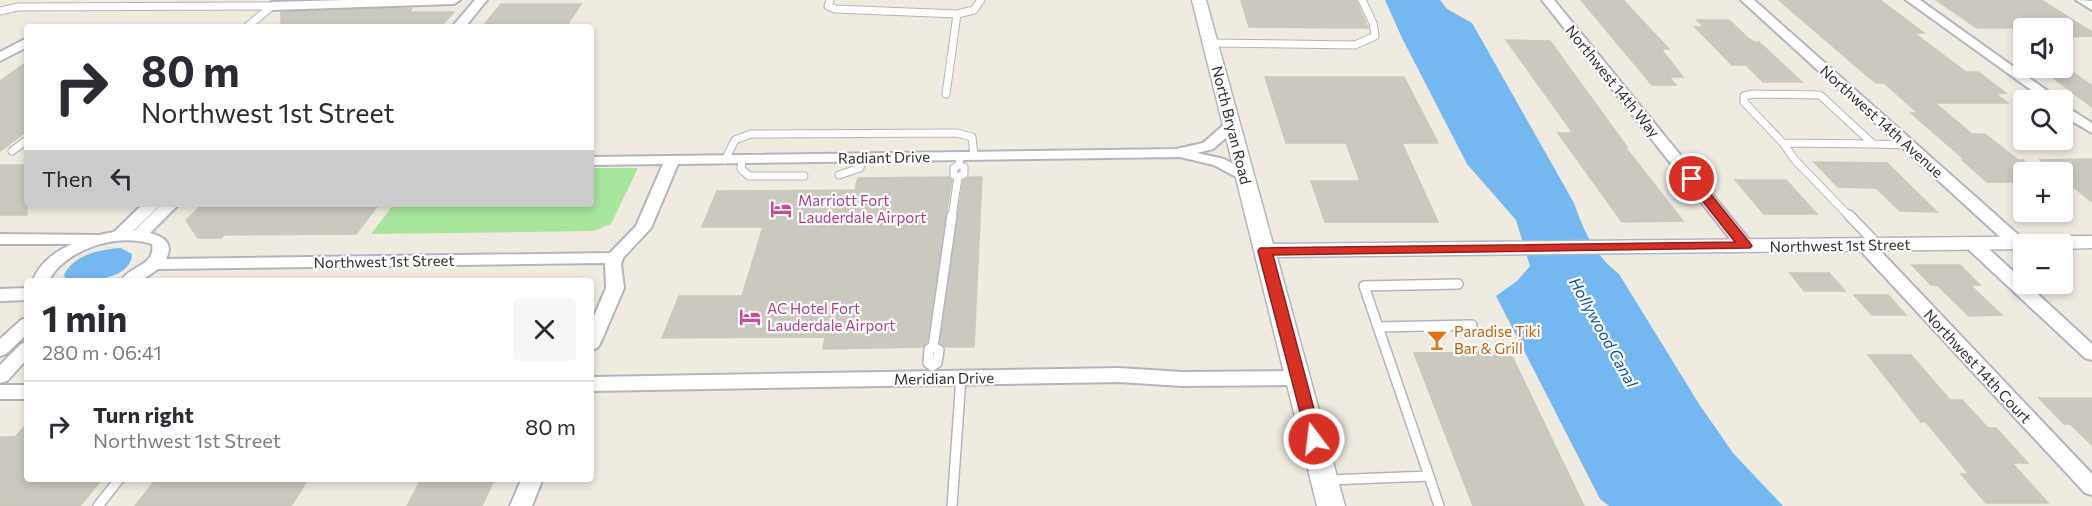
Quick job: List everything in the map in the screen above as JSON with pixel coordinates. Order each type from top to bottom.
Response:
[{"type":"street","points":[[272,6],[454,0]]},
{"type":"street","points":[[461,24],[481,0]]},
{"type":"street","name":"North Bryan Road","points":[[1199,0],[1331,506]]},
{"type":"street","name":"Northwest 14th Way","points":[[1548,0],[1745,246]]},
{"type":"street","name":"Northwest 14th Avenue","points":[[1747,0],[2013,239]]},
{"type":"street","points":[[1912,0],[2039,90]]},
{"type":"street","points":[[2082,0],[2092,6]]},
{"type":"street","points":[[0,57],[24,43]]},
{"type":"street","points":[[2073,116],[2092,129]]},
{"type":"street","name":"Radiant Drive","points":[[594,161],[864,157],[964,161],[1176,153],[1208,146],[1232,125]]},
{"type":"street","name":"Radiant Drive","points":[[1176,153],[1219,162],[1245,176]]},
{"type":"street","points":[[594,337],[615,288],[612,264],[619,250],[643,228],[672,161]]},
{"type":"street","points":[[120,235],[149,207]]},
{"type":"street","points":[[140,234],[168,207]]},
{"type":"street","points":[[0,239],[101,239],[140,234],[159,241],[162,247],[154,264],[133,278]]},
{"type":"street","points":[[42,278],[51,265],[65,255],[101,239]]},
{"type":"street","name":"Northwest 1st Street","points":[[2073,242],[2092,242]]},
{"type":"street","points":[[1972,243],[2092,354]]},
{"type":"street","name":"Northwest 1st Street","points":[[1265,251],[2013,243]]},
{"type":"street","name":"Northwest 14th Court","points":[[1870,244],[2092,487]]},
{"type":"street","name":"Northwest 1st Street","points":[[154,264],[615,258]]},
{"type":"street","points":[[0,295],[24,294]]},
{"type":"street","points":[[0,350],[24,327]]},
{"type":"street","points":[[0,376],[24,351]]},
{"type":"street","name":"Meridian Drive","points":[[594,384],[932,372],[961,377],[1119,375],[1182,379],[1298,378]]},
{"type":"street","points":[[0,392],[24,392]]},
{"type":"street","points":[[521,506],[531,482]]},
{"type":"lane","points":[[830,0],[828,6],[835,9],[957,15],[974,10],[981,0]]},
{"type":"lane","points":[[1211,43],[1355,45],[1375,36],[1373,23],[1362,0]]},
{"type":"lane","points":[[0,10],[18,7],[272,6]]},
{"type":"lane","points":[[251,24],[272,6]]},
{"type":"lane","points":[[946,94],[957,15]]},
{"type":"lane","points":[[1870,244],[1795,160],[1783,143],[1744,102],[1744,96],[1820,94],[1874,145]]},
{"type":"lane","points":[[725,160],[735,140],[751,134],[957,133],[972,136],[964,161],[964,174],[958,177],[933,347],[939,350],[937,363],[932,372]]},
{"type":"lane","points":[[12,152],[24,142]]},
{"type":"lane","points":[[1783,143],[1909,145]]},
{"type":"lane","points":[[839,175],[860,168],[864,157]]},
{"type":"lane","points":[[742,159],[741,169],[749,176],[804,176]]},
{"type":"lane","points":[[1439,506],[1364,286],[1458,284]]},
{"type":"lane","points":[[1378,327],[1472,325]]},
{"type":"lane","points":[[952,506],[961,377]]},
{"type":"lane","points":[[1324,480],[1429,476]]},
{"type":"lane","points":[[98,506],[117,482]]},
{"type":"green space","points":[[594,168],[638,168],[611,224],[594,231],[371,234],[392,207],[594,207]]},
{"type":"water","name":"Hollywood Canal","points":[[1385,0],[1440,0],[1447,9],[1472,23],[1574,203],[1591,243],[1603,259],[1619,274],[1699,404],[1733,453],[1783,506],[1609,506],[1600,499],[1496,296],[1517,281],[1530,266],[1516,220],[1467,164]]},
{"type":"water","points":[[121,248],[132,254],[130,263],[116,274],[106,278],[65,278],[64,275],[74,262],[88,254]]},
{"type":"building","points":[[1241,0],[1356,0],[1368,28],[1249,27]]},
{"type":"building","points":[[1581,0],[1623,0],[1669,49],[1661,49],[1683,77],[1669,77],[1676,85],[1652,85]]},
{"type":"building","points":[[1779,0],[1880,0],[1924,33],[1914,33],[1966,72],[1978,72],[2006,93],[1996,94],[2008,103],[1935,103],[1972,134],[1985,134],[2018,160],[2024,160],[2024,162],[2013,162],[2013,182],[1987,182],[1911,113],[1918,113],[1884,83],[1876,83]]},
{"type":"building","points":[[1936,0],[2041,0],[2070,18],[2013,18],[2013,28],[1977,28]]},
{"type":"building","points":[[501,4],[581,4],[568,24],[484,24]]},
{"type":"building","points":[[412,8],[409,12],[454,12],[443,24],[281,24],[281,12]]},
{"type":"building","points":[[1697,20],[1729,20],[1747,37],[1754,42],[1759,42],[1802,82],[1763,82],[1746,65],[1732,65],[1695,27],[1704,27]]},
{"type":"building","points":[[2073,20],[2092,32],[2092,36],[2073,37]]},
{"type":"building","points":[[1506,40],[1550,41],[1627,147],[1625,147],[1683,221],[1622,222],[1558,133],[1573,133]]},
{"type":"building","points":[[24,64],[24,133],[0,151],[0,81]]},
{"type":"building","points":[[2073,72],[2092,86],[2092,107],[2073,93],[2073,90],[2069,90],[2053,78],[2073,78]]},
{"type":"building","points":[[1265,77],[1404,77],[1438,143],[1402,143],[1438,222],[1325,222],[1311,181],[1360,181],[1346,143],[1286,143]]},
{"type":"building","points":[[2092,159],[2092,202],[2073,187],[2073,162],[2042,162],[2040,160]]},
{"type":"building","points":[[1814,162],[1887,163],[1937,212],[1900,211],[1876,188],[1838,187]]},
{"type":"building","points":[[0,165],[24,165],[24,207],[27,207],[27,215],[0,215]]},
{"type":"building","points":[[949,177],[952,180],[927,343],[923,347],[823,349],[825,337],[662,338],[679,296],[742,296],[763,227],[702,227],[717,191],[855,190],[858,178]]},
{"type":"building","points":[[969,177],[982,177],[974,347],[945,347],[940,343],[958,213],[963,181]]},
{"type":"building","points":[[1735,180],[1786,180],[1817,214],[1764,214]]},
{"type":"building","points":[[200,207],[377,207],[356,234],[224,235],[221,238],[198,238],[186,220]]},
{"type":"building","points":[[1912,265],[1960,265],[1980,285],[1970,285],[2002,315],[1969,316],[1937,285],[1931,285]]},
{"type":"building","points":[[1790,273],[1829,273],[1845,291],[1804,291]]},
{"type":"building","points":[[1854,295],[1888,295],[1906,315],[1872,315]]},
{"type":"building","points":[[1510,352],[1584,506],[1473,506],[1414,353]]},
{"type":"building","points":[[1868,355],[1911,355],[1950,400],[1962,400],[1988,428],[1996,428],[2028,463],[2012,463],[2048,503],[1986,503],[1961,474],[1969,474],[1926,422],[1921,422]]},
{"type":"building","points":[[2039,398],[2092,398],[2092,445],[2070,424],[2064,424]]},
{"type":"building","points":[[24,427],[24,482],[100,482],[80,506],[0,506],[0,437],[15,437]]},
{"type":"building","points":[[154,482],[306,482],[291,506],[135,506]]},
{"type":"building","points":[[420,482],[493,482],[482,506],[407,506]]},
{"type":"place","name":"Marriott Fort Lauderdale Airport","points":[[781,209]]},
{"type":"place","name":"AC Hotel Fort Lauderdale Airport","points":[[750,317]]},
{"type":"place","name":"Paradise Tiki Bar & Grill","points":[[1437,340]]},
{"type":"route","points":[[1314,439],[1265,251],[1745,246],[1692,179]]}]
